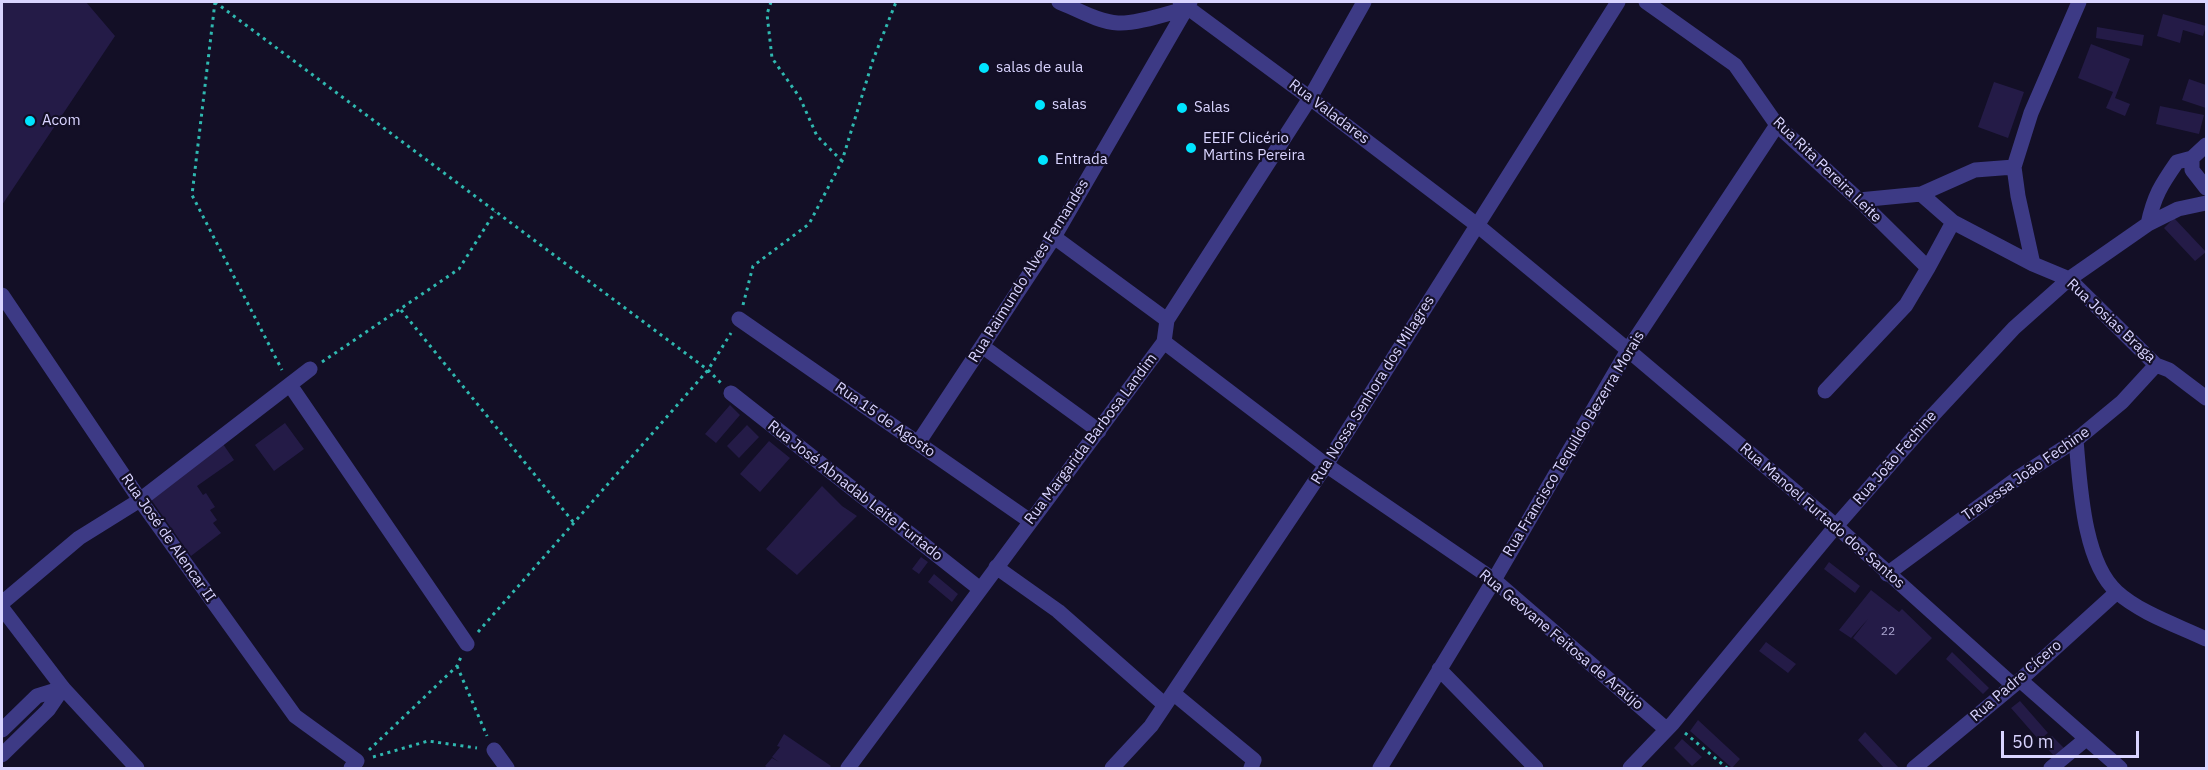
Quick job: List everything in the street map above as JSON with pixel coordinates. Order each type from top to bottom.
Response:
[{"type":"street","points":[[1059,2],[1118,23],[1186,4]]},
{"type":"street","name":"Rua Margarida Barbosa Landim","points":[[848,768],[1164,342],[1167,320],[1310,98],[1364,2]]},
{"type":"street","name":"Rua Nossa Senhora dos Milagres","points":[[1112,768],[1152,726],[1326,465],[1618,2]]},
{"type":"street","name":"Rua Rita Pereira Leite","points":[[1647,2],[1736,65],[1777,125],[1859,200],[1928,268]]},
{"type":"street","points":[[2033,264],[2014,167],[2031,113],[2079,2]]},
{"type":"street","name":"Rua Valadares","points":[[1186,4],[1477,225],[1628,350]]},
{"type":"street","name":"Rua Raimundo Alves Fernandes","points":[[918,443],[1054,237],[1186,4]]},
{"type":"street","name":"Rua Francisco Tequildo Bezerra Morais","points":[[1380,768],[1494,580],[1628,350],[1777,125]]},
{"type":"street","points":[[2148,224],[2152,201],[2158,188],[2177,162],[2192,158],[2206,145]]},
{"type":"street","points":[[2192,158],[2192,170],[2206,188]]},
{"type":"street","points":[[1859,200],[1921,194],[1975,170],[2014,167]]},
{"type":"street","name":"Rua Josias Braga","points":[[1921,194],[1953,222],[2033,264],[2069,279],[2156,365],[2169,370],[2206,398]]},
{"type":"street","name":"Rua João Fechine","points":[[1630,768],[1669,726],[1836,526],[1934,414],[2014,328],[2069,279],[2148,224],[2178,209],[2206,203]]},
{"type":"street","points":[[1825,391],[1906,305],[1953,222]]},
{"type":"street","points":[[1054,237],[1167,320]]},
{"type":"street","name":"Rua José de Alencar II","points":[[2,295],[140,500],[295,716],[354,765]]},
{"type":"street","name":"Rua 15 de Agosto","points":[[740,319],[1030,521]]},
{"type":"street","name":"Rua Geovane Feitosa de Araújo","points":[[1164,342],[1326,465],[1494,580],[1669,726]]},
{"type":"street","points":[[982,346],[1099,431]]},
{"type":"street","name":"Rua Manoel Furtado dos Santos","points":[[1628,350],[1836,526],[1887,574],[2120,768]]},
{"type":"street","name":"Travessa João Fechine","points":[[1887,574],[2019,477],[2076,440],[2122,402],[2156,365]]},
{"type":"street","points":[[2,603],[79,538],[140,500],[310,369]]},
{"type":"street","points":[[290,385],[467,644]]},
{"type":"street","name":"Rua José Abnadab Leite Furtado","points":[[731,393],[980,589]]},
{"type":"street","points":[[2076,440],[2081,499],[2087,532],[2102,570],[2117,592],[2142,608],[2206,639]]},
{"type":"street","points":[[996,567],[1058,611],[1169,699],[1242,748],[1254,760],[1251,768]]},
{"type":"street","name":"Rua Padre Cícero","points":[[1914,768],[2017,683],[2117,592]]},
{"type":"street","points":[[2,608],[63,688],[137,768]]},
{"type":"street","points":[[1439,669],[1536,768]]},
{"type":"street","points":[[2,730],[37,696],[63,688]]},
{"type":"street","points":[[2,755],[48,710],[63,688]]},
{"type":"street","points":[[2052,768],[2086,739]]},
{"type":"street","points":[[494,750],[507,768]]},
{"type":"path","points":[[290,385],[192,195],[215,2],[708,370],[731,393]]},
{"type":"path","points":[[771,2],[767,14],[772,58],[800,98],[817,136],[843,161]]},
{"type":"path","points":[[354,765],[457,666],[467,644],[708,370],[740,319],[753,266],[809,224],[843,161],[873,60],[896,2]]},
{"type":"path","points":[[310,369],[459,269],[496,211]]},
{"type":"path","points":[[401,310],[574,523]]},
{"type":"path","points":[[457,666],[494,750]]},
{"type":"path","points":[[1669,726],[1727,768]]},
{"type":"path","points":[[354,765],[428,741],[494,750]]},
{"type":"building","name":"Acom","points":[[2,2],[86,2],[115,36],[2,205]]},
{"type":"building","points":[[2163,14],[2206,26],[2203,36],[2183,30],[2180,43],[2157,36]]},
{"type":"building","points":[[2097,27],[2144,35],[2142,46],[2096,38]]},
{"type":"building","points":[[2091,44],[2130,59],[2115,98],[2130,104],[2125,116],[2106,108],[2113,92],[2078,78]]},
{"type":"building","points":[[2189,79],[2206,85],[2206,108],[2182,100]]},
{"type":"building","points":[[1994,82],[2024,92],[2008,138],[1978,127]]},
{"type":"building","points":[[2160,106],[2204,115],[2199,134],[2156,124]]},
{"type":"building","points":[[2174,218],[2206,252],[2195,261],[2164,228]]},
{"type":"building","points":[[730,405],[740,415],[716,443],[705,434]]},
{"type":"building","points":[[285,423],[304,449],[274,471],[255,445]]},
{"type":"building","points":[[747,425],[759,437],[739,458],[727,446]]},
{"type":"building","points":[[769,441],[790,458],[760,492],[740,474]]},
{"type":"building","points":[[223,444],[234,460],[197,486],[203,495],[206,493],[215,507],[210,510],[217,520],[213,523],[221,533],[191,556],[150,498]]},
{"type":"building","points":[[822,486],[842,506],[857,516],[797,575],[766,549]]},
{"type":"building","points":[[921,557],[928,562],[919,574],[912,569]]},
{"type":"building","points":[[1829,562],[1860,586],[1855,593],[1824,569]]},
{"type":"building","points":[[934,574],[958,594],[952,602],[928,582]]},
{"type":"building","points":[[1871,590],[1899,612],[1902,609],[1932,638],[1896,675],[1853,638],[1868,619],[1851,638],[1839,630]]},
{"type":"building","points":[[1766,642],[1796,664],[1788,673],[1759,651]]},
{"type":"building","points":[[1952,652],[1989,688],[1983,694],[1946,659]]},
{"type":"building","points":[[2020,701],[2048,733],[2039,740],[2011,708]]},
{"type":"building","points":[[1698,720],[1740,759],[1732,768],[1690,731]]},
{"type":"building","points":[[1865,732],[1899,768],[1884,768],[1858,740]]},
{"type":"building","points":[[784,734],[831,766],[829,768],[768,768],[765,766],[772,758],[779,762],[772,757],[780,747],[777,746]]},
{"type":"building","points":[[2052,736],[2066,750],[2056,758],[2043,744]]},
{"type":"building","points":[[1682,739],[1702,757],[1692,766],[1674,748]]},
{"type":"place","name":"salas de aula","points":[[984,68]]},
{"type":"place","name":"salas","points":[[1040,105]]},
{"type":"place","name":"Salas","points":[[1182,108]]},
{"type":"place","name":"Acom","points":[[30,121]]},
{"type":"place","name":"EEIF Clicério Martins Pereira","points":[[1191,148]]},
{"type":"place","name":"Entrada","points":[[1043,160]]}]
